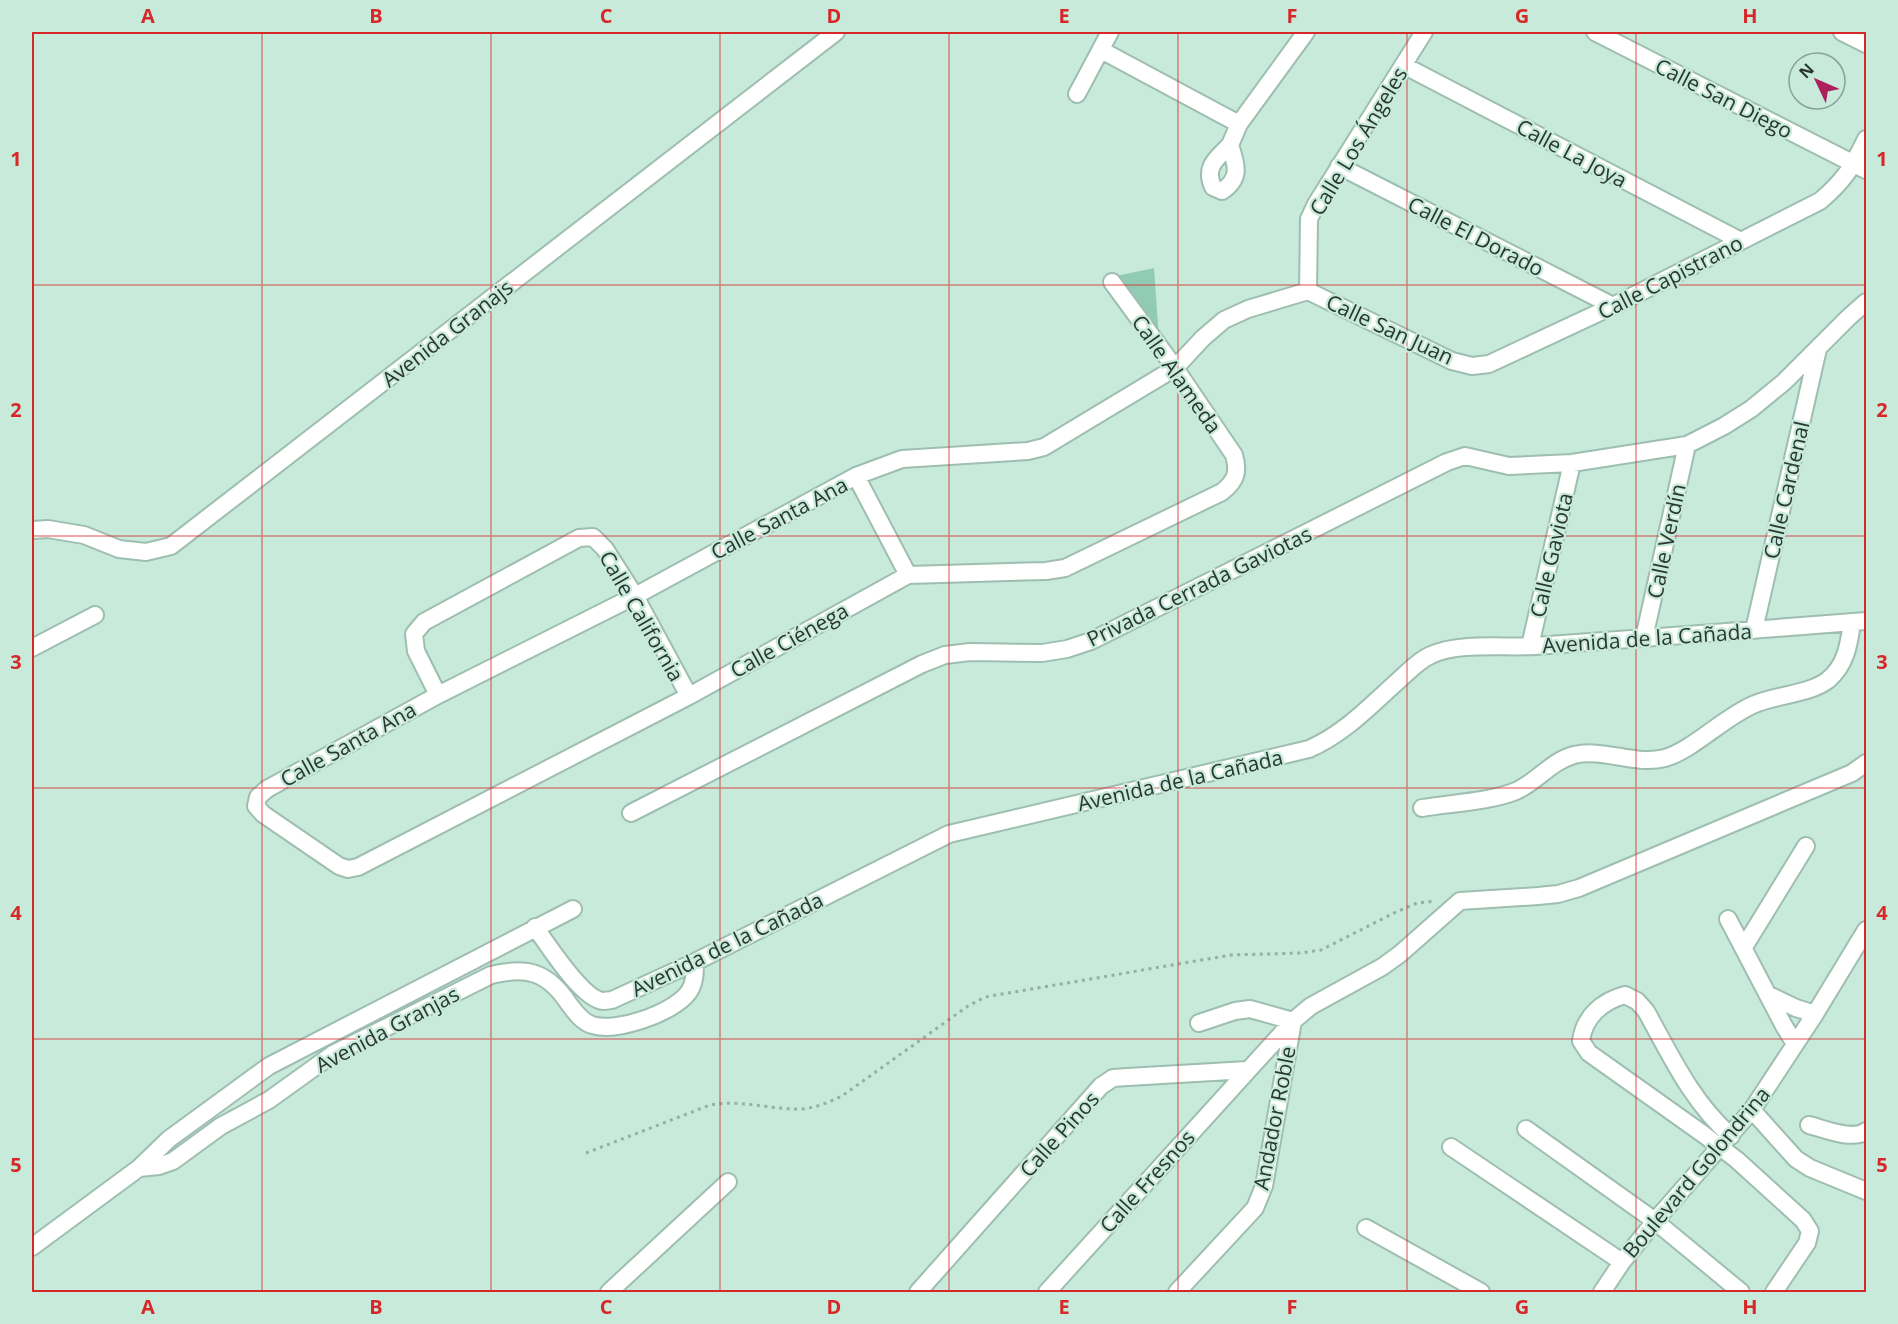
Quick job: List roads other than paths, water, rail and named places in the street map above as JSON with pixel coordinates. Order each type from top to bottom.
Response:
[{"type":"street","name":"Avenida Granajs","points":[[32,530],[48,529],[84,535],[119,549],[146,552],[171,546],[836,32]]},
{"type":"street","points":[[1077,94],[1110,32]]},
{"type":"street","points":[[1230,145],[1239,124],[1306,32]]},
{"type":"street","name":"Calle Los Ángeles","points":[[1308,291],[1309,219],[1316,204],[1424,32]]},
{"type":"street","name":"Calle San Diego","points":[[1595,32],[1860,167]]},
{"type":"street","points":[[1842,32],[1866,44]]},
{"type":"street","points":[[1101,50],[1239,124]]},
{"type":"street","name":"Calle La Joya","points":[[1403,65],[1741,242]]},
{"type":"street","name":"Calle Capistrano","points":[[1472,366],[1489,364],[1507,357],[1820,201],[1860,167],[1866,139]]},
{"type":"street","name":"Calle El Dorado","points":[[1340,165],[1613,306]]},
{"type":"street","name":"Calle Alameda","points":[[1112,282],[1175,368],[1234,455],[1238,468]]},
{"type":"street","name":"Calle San Juan","points":[[1308,291],[1452,361],[1472,366]]},
{"type":"street","name":"Calle Santa Ana","points":[[348,869],[339,866],[263,814],[256,806],[258,797],[267,789],[438,695],[635,596],[856,476],[902,459],[1028,451],[1044,447],[1175,368],[1224,320],[1248,309],[1308,291]]},
{"type":"street","name":"Privada Cerrada Gaviotas","points":[[631,813],[922,664],[945,655],[970,652],[1042,653],[1067,649],[1091,641],[1447,462],[1465,456],[1509,466],[1572,463],[1687,445],[1751,409],[1784,382],[1866,302]]},
{"type":"street","name":"Calle Cardenal","points":[[1754,630],[1818,349]]},
{"type":"street","name":"Calle Verdín","points":[[1644,638],[1687,445]]},
{"type":"street","name":"Calle Gaviota","points":[[1530,646],[1572,463]]},
{"type":"street","name":"Calle Ciénega","points":[[348,869],[358,867],[689,696],[908,575],[1046,571],[1065,568],[1222,492],[1233,483],[1238,468]]},
{"type":"street","points":[[856,476],[908,575]]},
{"type":"street","name":"Calle California","points":[[438,695],[416,651],[414,634],[424,622],[579,538],[593,537],[605,549],[635,596],[689,696]]},
{"type":"street","points":[[32,648],[95,615]]},
{"type":"street","points":[[1422,808],[1503,795],[1519,790],[1558,762],[1573,756],[1588,753],[1644,761],[1666,758],[1734,714],[1755,704],[1814,687],[1828,680],[1849,649],[1859,622]]},
{"type":"street","name":"Avenida de la Cañada","points":[[536,927],[567,986],[602,1001],[612,1000],[695,962],[949,834],[1309,749],[1328,741],[1416,664],[1431,655],[1465,648],[1530,646],[1859,622]]},
{"type":"street","name":"Calle Fresnos","points":[[1047,1293],[1293,1021],[1311,1006],[1391,961],[1460,901],[1558,894],[1579,888],[1852,773],[1866,763]]},
{"type":"street","points":[[1744,948],[1806,846]]},
{"type":"street","name":"Avenida Granjas","points":[[32,1247],[139,1168],[169,1139],[269,1066],[573,909]]},
{"type":"street","points":[[1728,919],[1795,1044]]},
{"type":"street","name":"Boulevard Golondrina","points":[[1602,1293],[1622,1262],[1655,1221],[1752,1110],[1815,1014],[1866,930]]},
{"type":"street","name":"Avenida Granjas","points":[[139,1168],[159,1166],[173,1161],[233,1118],[268,1100],[333,1054],[491,975],[511,970],[531,971],[567,986],[577,1014],[590,1024],[605,1028],[622,1026],[664,1012],[678,1004],[689,992],[694,978],[695,962]]},
{"type":"street","points":[[1726,1142],[1713,1120],[1697,1101],[1646,1011],[1637,1001],[1625,995],[1612,998],[1591,1016],[1582,1028],[1581,1041],[1589,1053],[1726,1142],[1803,1220],[1810,1231],[1807,1244],[1774,1293]]},
{"type":"street","points":[[1769,996],[1815,1014]]},
{"type":"street","points":[[1199,1023],[1234,1011],[1250,1009],[1293,1021]]},
{"type":"street","name":"Andador Roble","points":[[1177,1293],[1255,1208],[1264,1186],[1293,1021]]},
{"type":"street","name":"Calle Pinos","points":[[918,1293],[1101,1086],[1113,1078],[1247,1070]]},
{"type":"street","points":[[253,1077],[268,1100]]},
{"type":"street","points":[[1752,1110],[1796,1159],[1810,1168],[1866,1191]]},
{"type":"street","points":[[1809,1125],[1852,1135],[1864,1134],[1866,1131]]},
{"type":"street","points":[[1526,1129],[1655,1221],[1741,1293]]},
{"type":"street","points":[[1451,1147],[1622,1262]]},
{"type":"street","points":[[609,1293],[728,1182]]},
{"type":"street","points":[[1366,1228],[1481,1293]]}]
